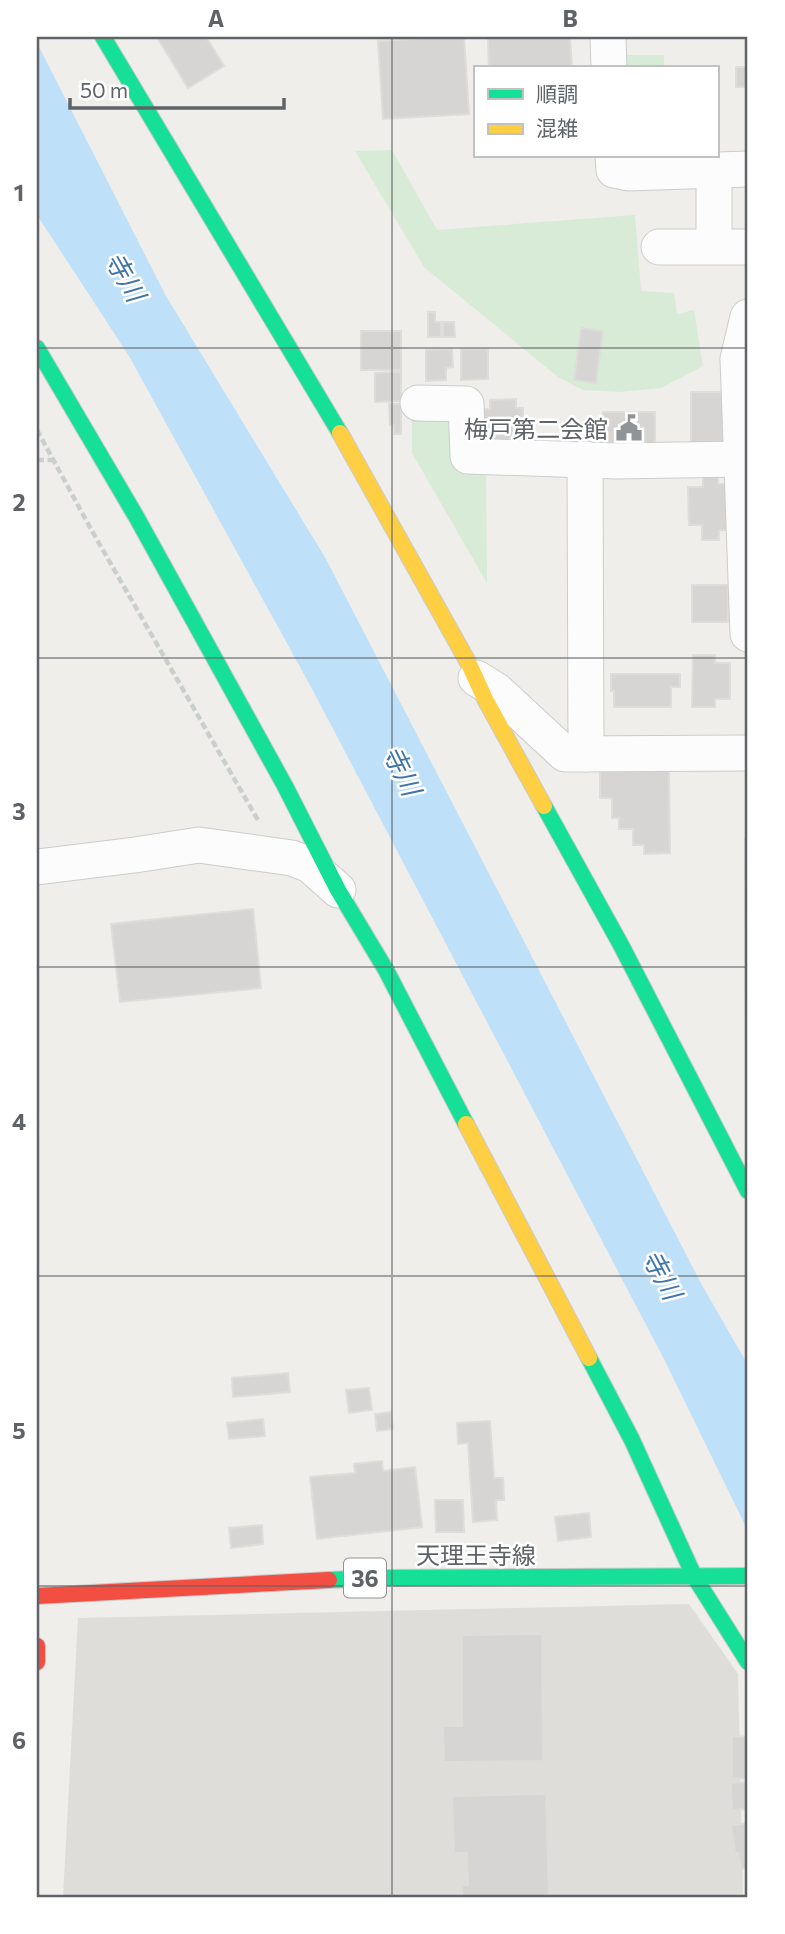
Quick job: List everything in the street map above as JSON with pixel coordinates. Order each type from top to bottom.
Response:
[{"type":"street","points":[[103,37],[334,423],[477,678],[486,701],[621,945],[748,1191]]},
{"type":"street","points":[[608,37],[609,66]]},
{"type":"street","points":[[613,158],[614,170],[628,173],[748,169]]},
{"type":"street","points":[[714,170],[714,246]]},
{"type":"street","points":[[659,247],[748,247]]},
{"type":"street","points":[[748,317],[743,357],[748,634]]},
{"type":"street","points":[[37,348],[137,518],[285,786],[338,890],[386,970],[632,1440],[694,1576],[748,1662]]},
{"type":"street","points":[[418,403],[466,404],[468,456],[585,460],[743,458]]},
{"type":"street","points":[[585,460],[586,754]]},
{"type":"street","points":[[477,678],[497,691],[565,754],[748,753]]},
{"type":"street","points":[[37,867],[199,845],[279,856],[310,865],[338,890]]},
{"type":"street","name":"天理王寺線","points":[[37,1596],[376,1578],[748,1576]]},
{"type":"street","points":[[37,1646],[37,1662]]},
{"type":"path","points":[[37,430],[279,856]]},
{"type":"path","points":[[37,460],[55,460]]},
{"type":"shaded area","points":[[689,1604],[738,1674],[743,1897],[63,1897],[78,1618]]},
{"type":"green space","points":[[616,55],[664,55],[664,66],[617,66]]},
{"type":"green space","points":[[392,150],[437,230],[635,215],[641,291],[674,293],[677,314],[694,310],[703,366],[661,388],[619,392],[583,390],[558,377],[424,267],[355,151]]},
{"type":"green space","points":[[412,411],[448,412],[486,466],[487,583],[412,453]]},
{"type":"water","name":"寺川","points":[[37,43],[166,296],[326,559],[703,1287],[748,1365],[748,1531],[663,1357],[311,687],[129,356],[37,215]]},
{"type":"building","points":[[157,37],[206,37],[224,66],[188,88]]},
{"type":"building","points":[[464,37],[469,114],[383,119],[378,41]]},
{"type":"building","points":[[488,37],[570,37],[572,66],[489,66]]},
{"type":"building","points":[[736,67],[748,67],[748,87],[736,87]]},
{"type":"building","points":[[428,312],[435,312],[435,322],[441,322],[441,337],[428,337]]},
{"type":"building","points":[[443,322],[454,322],[455,337],[443,337]]},
{"type":"building","points":[[581,328],[603,331],[596,383],[574,380]]},
{"type":"building","points":[[361,331],[401,331],[401,370],[361,370]]},
{"type":"building","points":[[452,349],[453,367],[446,368],[446,380],[426,381],[426,350]]},
{"type":"building","points":[[461,349],[488,349],[488,379],[461,380]]},
{"type":"building","points":[[401,372],[401,401],[375,402],[375,373]]},
{"type":"building","points":[[691,392],[725,392],[725,446],[691,446]]},
{"type":"building","points":[[516,399],[516,408],[523,408],[523,427],[513,427],[513,441],[488,441],[488,433],[484,433],[484,409],[490,409],[490,400]]},
{"type":"building","points":[[389,404],[401,404],[401,434],[394,434],[394,425],[390,425]]},
{"type":"building","name":"梅戸第二会館","points":[[603,412],[655,412],[655,443],[603,443]]},
{"type":"building","points":[[703,476],[718,476],[718,484],[727,484],[727,530],[719,530],[719,540],[702,540],[702,525],[689,525],[688,487],[703,487]]},
{"type":"building","points":[[692,585],[728,585],[728,622],[692,622]]},
{"type":"building","points":[[693,655],[715,655],[715,663],[730,663],[730,699],[715,699],[715,707],[692,707]]},
{"type":"building","points":[[611,674],[680,674],[680,687],[671,687],[671,707],[614,707]]},
{"type":"building","points":[[600,769],[669,769],[670,853],[644,854],[644,845],[633,845],[633,829],[619,829],[619,818],[612,818],[612,798],[600,798]]},
{"type":"building","points":[[748,770],[748,812],[746,812]]},
{"type":"building","points":[[745,839],[748,839],[748,1051],[746,1051]]},
{"type":"building","points":[[253,909],[261,988],[120,1002],[111,924]]},
{"type":"building","points":[[288,1373],[290,1392],[233,1397],[232,1378]]},
{"type":"building","points":[[369,1388],[372,1410],[349,1413],[346,1390]]},
{"type":"building","points":[[391,1412],[393,1429],[377,1431],[375,1414]]},
{"type":"building","points":[[263,1419],[265,1436],[229,1439],[227,1423]]},
{"type":"building","points":[[490,1421],[494,1478],[503,1478],[504,1500],[496,1500],[497,1520],[473,1522],[468,1443],[458,1444],[457,1423]]},
{"type":"building","points":[[382,1461],[383,1471],[415,1467],[422,1527],[317,1539],[310,1477],[355,1473],[354,1464]]},
{"type":"building","points":[[435,1500],[463,1500],[464,1532],[436,1532]]},
{"type":"building","points":[[589,1513],[591,1537],[558,1541],[555,1517]]},
{"type":"building","points":[[262,1525],[263,1544],[231,1548],[229,1528]]},
{"type":"building","points":[[542,1634],[543,1761],[444,1762],[443,1726],[462,1726],[462,1635]]},
{"type":"building","points":[[732,1736],[748,1737],[748,1779],[732,1778]]},
{"type":"building","points":[[748,1782],[748,1809],[732,1810],[731,1783]]},
{"type":"building","points":[[546,1794],[549,1897],[462,1896],[462,1885],[468,1885],[467,1853],[454,1853],[452,1796]]},
{"type":"building","points":[[748,1823],[748,1868],[741,1869],[738,1853],[735,1853],[731,1825]]},
{"type":"traffic: fast","points":[[103,37],[340,433]]},
{"type":"traffic: fast","points":[[37,348],[137,518],[285,786],[338,890],[386,970],[466,1124]]},
{"type":"traffic: fast","points":[[544,806],[621,945],[748,1191]]},
{"type":"traffic: fast","points":[[589,1358],[632,1440],[694,1576],[748,1662]]},
{"type":"traffic: fast","points":[[329,1580],[748,1576]]},
{"type":"traffic: slow","points":[[340,433],[469,664],[486,701],[544,806]]},
{"type":"traffic: slow","points":[[466,1124],[589,1358]]},
{"type":"traffic: jam","points":[[37,1596],[329,1580]]},
{"type":"traffic: jam","points":[[37,1646],[37,1662]]},
{"type":"place","name":"梅戸第二会館","points":[[629,428]]}]
